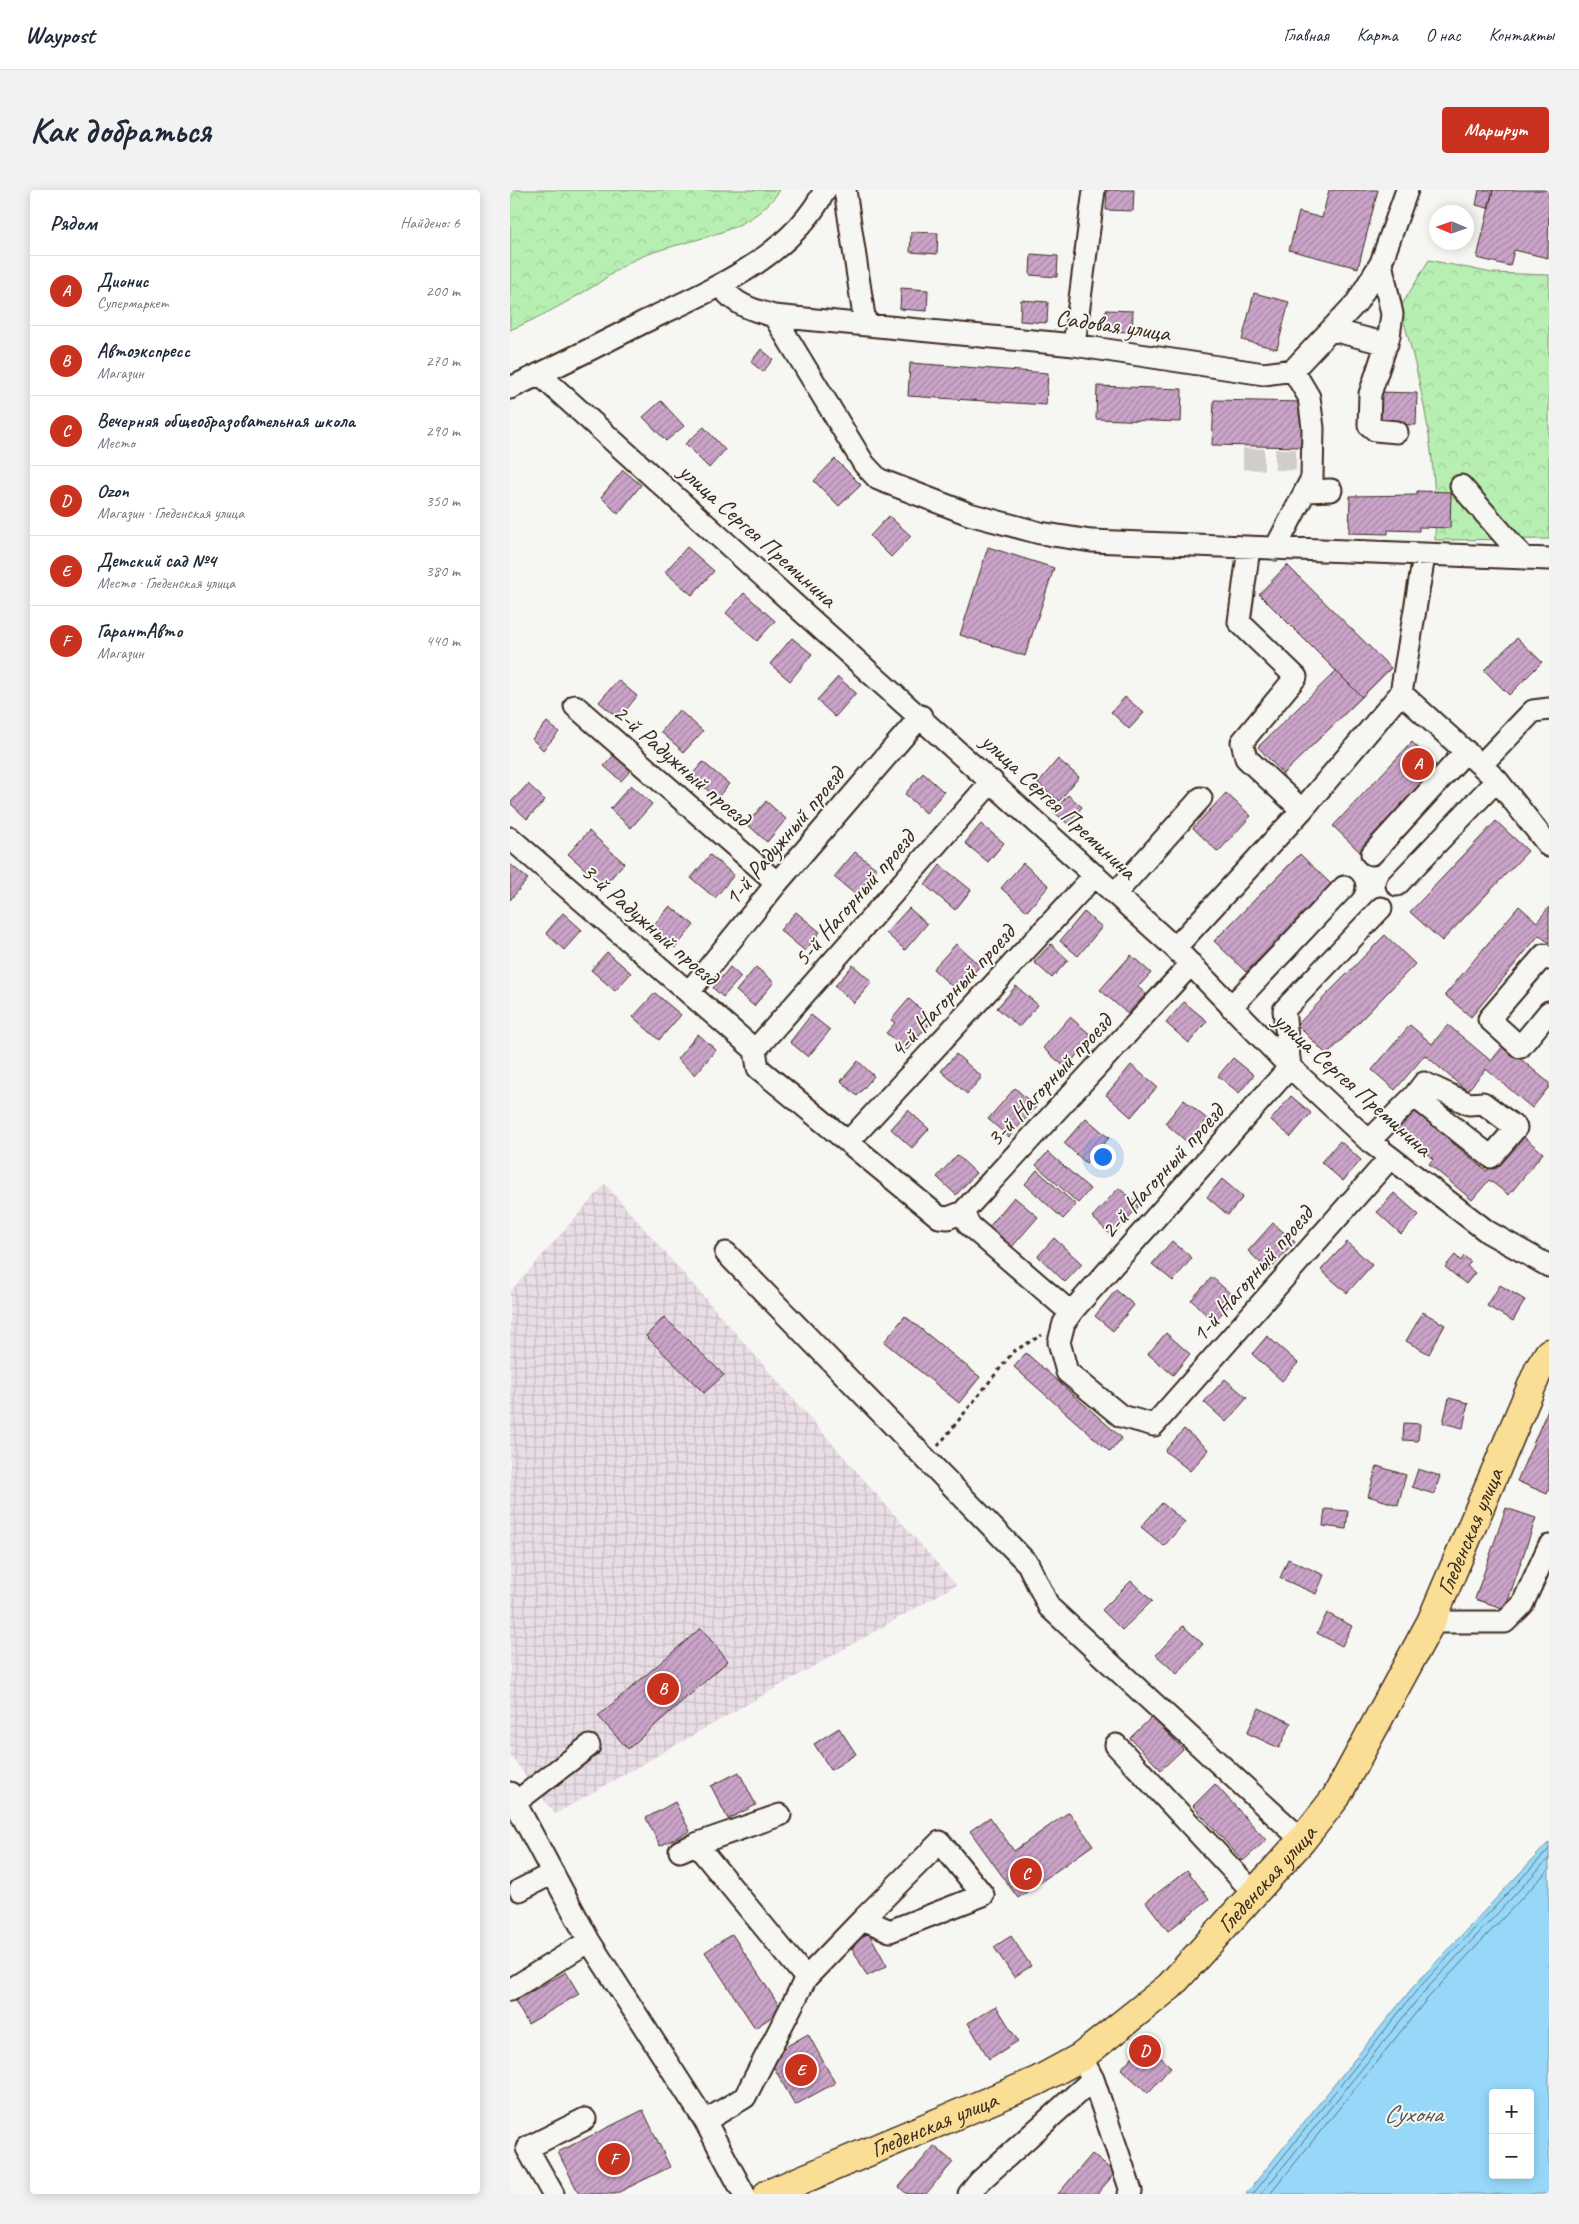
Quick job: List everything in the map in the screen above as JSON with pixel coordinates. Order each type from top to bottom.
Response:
[{"type":"main road","name":"Гледенская улица","points":[[768,2194],[1037,2081],[1087,2068],[1170,1986],[1302,1840],[1336,1797],[1431,1622],[1546,1365]]},
{"type":"street","points":[[510,388],[719,286],[767,256],[793,234],[816,208],[825,190]]},
{"type":"street","points":[[845,190],[865,323]]},
{"type":"street","points":[[1074,345],[1094,190]]},
{"type":"street","points":[[1275,549],[1307,491],[1312,478],[1313,428],[1309,398],[1293,370],[1357,302],[1381,263],[1407,190]]},
{"type":"street","points":[[1381,263],[1392,314],[1387,344],[1370,394],[1369,425],[1374,430],[1397,432]]},
{"type":"street","name":"Садовая улица","points":[[719,286],[731,299],[746,308],[774,316],[865,323],[1074,345],[1264,374],[1293,370]]},
{"type":"street","points":[[774,316],[864,464],[878,479],[969,514],[1040,534],[1091,541],[1424,556],[1549,559]]},
{"type":"street","points":[[1332,330],[1387,344]]},
{"type":"street","name":"улица Сергея Преминина","points":[[540,374],[921,716],[1175,948],[1290,1067],[1369,1141],[1488,1232],[1549,1266]]},
{"type":"street","points":[[1461,486],[1523,557]]},
{"type":"street","points":[[1307,491],[1331,490]]},
{"type":"street","points":[[1249,548],[1239,622],[1296,677],[1242,742],[1246,758],[1302,810]]},
{"type":"street","points":[[1175,948],[1302,810],[1401,693],[1424,556]]},
{"type":"street","points":[[1401,693],[1497,780],[1549,846]]},
{"type":"street","name":"2-й Радужный проезд","points":[[576,706],[777,883]]},
{"type":"street","points":[[1372,854],[1473,758],[1533,711],[1549,709]]},
{"type":"street","name":"1-й Радужный проезд","points":[[688,992],[777,883],[921,716]]},
{"type":"street","points":[[1397,885],[1497,780]]},
{"type":"street","name":"5-й Нагорный проезд","points":[[755,1050],[992,781]]},
{"type":"street","points":[[1115,894],[1201,798]]},
{"type":"street","name":"3-й Радужный проезд","points":[[510,838],[755,1050]]},
{"type":"street","name":"4-й Нагорный проезд","points":[[848,1142],[1095,875]]},
{"type":"street","points":[[1231,1007],[1344,887]]},
{"type":"street","points":[[1290,1067],[1284,1010],[1381,908]]},
{"type":"street","points":[[1549,959],[1544,955],[1489,1019],[1520,1047],[1549,1012]]},
{"type":"street","name":"3-й Нагорный проезд","points":[[963,1212],[1191,964]]},
{"type":"street","points":[[755,1050],[758,1068],[938,1217],[948,1218],[963,1212],[969,1225],[1063,1306],[1069,1316]]},
{"type":"street","name":"2-й Нагорный проезд","points":[[1069,1316],[1290,1067]]},
{"type":"street","points":[[1369,1141],[1414,1096]]},
{"type":"street","name":"1-й Нагорный проезд","points":[[1069,1316],[1060,1342],[1067,1372],[1121,1416],[1154,1425],[1390,1158]]},
{"type":"street","points":[[726,1253],[1028,1564],[1049,1607],[1302,1840]]},
{"type":"street","points":[[1431,1622],[1505,1622],[1522,1605],[1549,1546]]},
{"type":"street","points":[[1116,1745],[1254,1893]]},
{"type":"street","points":[[589,1746],[512,1799],[590,1941],[705,2121],[744,2194]]},
{"type":"street","points":[[780,1815],[688,1847],[806,1978]]},
{"type":"street","points":[[705,2121],[744,2097],[806,1978],[862,1919],[940,1842],[983,1895],[890,1930],[862,1919]]},
{"type":"street","points":[[520,1890],[553,1874]]},
{"type":"street","points":[[510,1990],[590,1941]]},
{"type":"street","points":[[969,2194],[980,2180],[1087,2068],[1131,2191],[1129,2194]]},
{"type":"street","points":[[553,2194],[527,2148],[585,2119]]},
{"type":"path","points":[[928,1460],[1014,1351],[1069,1316]]},
{"type":"shaded area","points":[[605,1184],[956,1585],[555,1814],[510,1755],[510,1292]]},
{"type":"green space","points":[[510,190],[780,190],[766,206],[733,228],[636,259],[563,304],[510,330]]},
{"type":"green space","points":[[1429,260],[1492,273],[1549,275],[1549,539],[1435,540],[1434,481],[1427,423],[1422,394],[1400,308]]},
{"type":"water","name":"Сухона","points":[[1549,1842],[1549,2194],[1246,2194],[1413,1987]]},
{"type":"building","points":[[1107,190],[1134,190],[1133,211],[1106,210]]},
{"type":"building","points":[[1329,190],[1378,190],[1358,268],[1289,250],[1299,212],[1322,218]]},
{"type":"building","points":[[1479,190],[1493,190],[1488,208],[1476,205]]},
{"type":"building","points":[[1493,190],[1549,190],[1548,258],[1514,250],[1510,266],[1477,258]]},
{"type":"building","points":[[911,232],[938,233],[937,254],[910,252]]},
{"type":"building","points":[[1031,254],[1058,256],[1057,277],[1030,275]]},
{"type":"building","points":[[901,288],[928,290],[927,311],[900,309]]},
{"type":"building","points":[[1254,293],[1289,302],[1277,349],[1242,340]]},
{"type":"building","points":[[1021,300],[1048,302],[1047,323],[1020,321]]},
{"type":"building","points":[[1106,310],[1133,311],[1132,332],[1105,331]]},
{"type":"building","points":[[761,349],[773,359],[763,372],[751,362]]},
{"type":"building","points":[[910,363],[1048,373],[1046,405],[908,396]]},
{"type":"building","points":[[1097,386],[1182,389],[1181,422],[1096,419]]},
{"type":"building","points":[[1378,392],[1417,393],[1416,425],[1377,424]]},
{"type":"building","points":[[1214,400],[1302,402],[1301,447],[1212,445]]},
{"type":"building","points":[[661,401],[684,426],[666,441],[643,417]]},
{"type":"building","points":[[704,427],[725,450],[709,468],[685,444]]},
{"type":"building","points":[[835,459],[861,485],[839,506],[814,481]]},
{"type":"building","points":[[623,470],[641,485],[618,514],[601,497]]},
{"type":"building","points":[[1417,491],[1451,492],[1450,528],[1419,527],[1419,531],[1388,530],[1388,534],[1349,533],[1350,496],[1417,495]]},
{"type":"building","points":[[889,516],[911,536],[891,557],[870,536]]},
{"type":"building","points":[[687,547],[714,571],[692,595],[665,572]]},
{"type":"building","points":[[988,547],[1054,568],[1025,656],[960,635]]},
{"type":"building","points":[[1287,565],[1391,668],[1362,697],[1259,594]]},
{"type":"building","points":[[744,593],[775,621],[757,641],[726,613]]},
{"type":"building","points":[[792,638],[812,654],[790,681],[770,664]]},
{"type":"building","points":[[1517,638],[1542,662],[1509,695],[1484,670]]},
{"type":"building","points":[[1336,671],[1362,697],[1283,774],[1258,747]]},
{"type":"building","points":[[838,677],[856,693],[835,717],[817,700]]},
{"type":"building","points":[[618,680],[637,696],[619,719],[599,702]]},
{"type":"building","points":[[1125,697],[1144,713],[1129,729],[1111,712]]},
{"type":"building","points":[[679,710],[703,731],[684,752],[661,732]]},
{"type":"building","points":[[547,722],[559,732],[543,750],[532,739]]},
{"type":"building","points":[[1412,742],[1441,770],[1362,854],[1333,826]]},
{"type":"building","points":[[615,754],[632,769],[621,781],[604,766]]},
{"type":"building","points":[[1058,759],[1079,777],[1059,801],[1038,783]]},
{"type":"building","points":[[703,762],[729,784],[717,798],[691,776]]},
{"type":"building","points":[[923,773],[944,792],[926,813],[905,794]]},
{"type":"building","points":[[528,784],[545,800],[527,819],[510,803]]},
{"type":"building","points":[[631,785],[652,804],[631,828],[610,809]]},
{"type":"building","points":[[1226,793],[1251,816],[1218,852],[1193,828]]},
{"type":"building","points":[[1068,795],[1082,807],[1068,824],[1054,812]]},
{"type":"building","points":[[766,801],[786,819],[767,842],[747,824]]},
{"type":"building","points":[[1496,821],[1528,851],[1442,941],[1410,912]]},
{"type":"building","points":[[981,824],[1004,843],[988,862],[965,843]]},
{"type":"building","points":[[589,831],[624,863],[604,886],[568,854]]},
{"type":"building","points":[[855,852],[877,869],[856,895],[834,877]]},
{"type":"building","points":[[1300,854],[1332,885],[1246,972],[1214,941]]},
{"type":"building","points":[[710,855],[734,875],[715,898],[691,878]]},
{"type":"building","points":[[1023,863],[1049,886],[1027,911],[1001,888]]},
{"type":"building","points":[[510,864],[528,879],[510,900]]},
{"type":"building","points":[[940,865],[971,890],[955,910],[925,885]]},
{"type":"building","points":[[670,906],[694,925],[675,948],[651,928]]},
{"type":"building","points":[[1519,906],[1537,922],[1549,907],[1549,943],[1539,935],[1471,1017],[1445,995]]},
{"type":"building","points":[[909,908],[927,924],[905,950],[886,933]]},
{"type":"building","points":[[796,912],[820,932],[805,951],[780,930]]},
{"type":"building","points":[[1084,912],[1102,927],[1078,956],[1060,941]]},
{"type":"building","points":[[563,913],[582,930],[564,950],[546,933]]},
{"type":"building","points":[[1385,935],[1415,964],[1327,1055],[1297,1025]]},
{"type":"building","points":[[956,944],[980,966],[957,991],[933,969]]},
{"type":"building","points":[[1051,944],[1068,960],[1052,978],[1034,962]]},
{"type":"building","points":[[607,952],[631,973],[615,991],[591,970]]},
{"type":"building","points":[[1131,955],[1151,973],[1138,987],[1146,994],[1128,1014],[1100,990]]},
{"type":"building","points":[[853,965],[872,982],[854,1003],[835,986]]},
{"type":"building","points":[[730,967],[741,977],[723,997],[713,988]]},
{"type":"building","points":[[756,967],[774,982],[754,1006],[736,991]]},
{"type":"building","points":[[1016,986],[1038,1005],[1019,1027],[997,1008]]},
{"type":"building","points":[[655,993],[681,1015],[659,1040],[633,1017]]},
{"type":"building","points":[[909,999],[933,1020],[907,1050],[886,1033],[895,1023],[891,1020]]},
{"type":"building","points":[[1184,1002],[1207,1021],[1189,1043],[1166,1023]]},
{"type":"building","points":[[811,1015],[830,1030],[808,1057],[790,1042]]},
{"type":"building","points":[[1070,1017],[1092,1036],[1066,1068],[1043,1048]]},
{"type":"building","points":[[1410,1025],[1432,1044],[1448,1025],[1491,1061],[1504,1045],[1549,1083],[1549,1087],[1532,1108],[1486,1069],[1467,1091],[1425,1055],[1395,1090],[1372,1070]]},
{"type":"building","points":[[698,1034],[716,1050],[695,1075],[677,1059]]},
{"type":"building","points":[[956,1054],[982,1077],[967,1094],[941,1071]]},
{"type":"building","points":[[1233,1058],[1254,1075],[1239,1093],[1218,1076]]},
{"type":"building","points":[[858,1061],[874,1076],[857,1096],[841,1081]]},
{"type":"building","points":[[1131,1065],[1157,1087],[1131,1117],[1106,1095]]},
{"type":"building","points":[[1015,1088],[1036,1107],[1009,1137],[988,1119]]},
{"type":"building","points":[[1291,1096],[1311,1113],[1291,1137],[1271,1120]]},
{"type":"building","points":[[1184,1100],[1207,1119],[1187,1142],[1165,1123]]},
{"type":"building","points":[[1415,1102],[1454,1134],[1449,1140],[1487,1171],[1519,1133],[1543,1153],[1509,1195],[1489,1180],[1472,1200],[1429,1164],[1433,1159],[1394,1127]]},
{"type":"building","points":[[908,1110],[929,1129],[912,1148],[891,1129]]},
{"type":"building","points":[[1086,1118],[1109,1138],[1086,1163],[1064,1143]]},
{"type":"building","points":[[1340,1141],[1361,1160],[1343,1181],[1321,1162]]},
{"type":"building","points":[[1048,1152],[1090,1189],[1078,1203],[1036,1165]]},
{"type":"building","points":[[957,1155],[976,1173],[956,1195],[937,1177]]},
{"type":"building","points":[[1037,1170],[1076,1205],[1063,1219],[1025,1184]]},
{"type":"building","points":[[1222,1179],[1243,1197],[1228,1215],[1207,1197]]},
{"type":"building","points":[[1119,1188],[1139,1206],[1112,1236],[1092,1217]]},
{"type":"building","points":[[1394,1193],[1419,1215],[1401,1234],[1377,1212]]},
{"type":"building","points":[[1014,1197],[1038,1217],[1012,1247],[989,1227]]},
{"type":"building","points":[[1273,1223],[1295,1242],[1269,1271],[1248,1251]]},
{"type":"building","points":[[1054,1238],[1082,1264],[1065,1282],[1038,1256]]},
{"type":"building","points":[[1172,1241],[1192,1258],[1173,1281],[1152,1264]]},
{"type":"building","points":[[1347,1242],[1372,1265],[1347,1293],[1321,1270]]},
{"type":"building","points":[[1455,1255],[1461,1261],[1464,1256],[1471,1262],[1467,1266],[1475,1273],[1466,1284],[1445,1267]]},
{"type":"building","points":[[1212,1277],[1235,1298],[1214,1322],[1191,1300]]},
{"type":"building","points":[[1500,1285],[1525,1300],[1513,1321],[1487,1306]]},
{"type":"building","points":[[1116,1290],[1134,1305],[1113,1331],[1095,1316]]},
{"type":"building","points":[[1423,1312],[1445,1325],[1429,1354],[1406,1341]]},
{"type":"building","points":[[905,1316],[980,1377],[959,1403],[884,1342]]},
{"type":"building","points":[[664,1317],[724,1375],[704,1393],[646,1336]]},
{"type":"building","points":[[1166,1333],[1190,1354],[1173,1375],[1148,1354]]},
{"type":"building","points":[[1267,1336],[1298,1363],[1282,1381],[1252,1354]]},
{"type":"building","points":[[1026,1353],[1122,1438],[1110,1452],[1014,1367]]},
{"type":"building","points":[[1225,1379],[1247,1398],[1226,1422],[1204,1402]]},
{"type":"building","points":[[1449,1398],[1468,1403],[1463,1428],[1443,1423]]},
{"type":"building","points":[[1549,1407],[1549,1489],[1547,1494],[1517,1481]]},
{"type":"building","points":[[1404,1423],[1420,1424],[1418,1441],[1403,1440]]},
{"type":"building","points":[[1184,1429],[1209,1450],[1190,1471],[1165,1451]]},
{"type":"building","points":[[1377,1466],[1406,1475],[1398,1505],[1368,1496]]},
{"type":"building","points":[[1418,1469],[1440,1476],[1434,1494],[1412,1487]]},
{"type":"building","points":[[1162,1503],[1185,1522],[1164,1546],[1141,1527]]},
{"type":"building","points":[[1506,1508],[1536,1518],[1505,1609],[1475,1599]]},
{"type":"building","points":[[1325,1509],[1348,1511],[1346,1529],[1323,1526]]},
{"type":"building","points":[[1288,1559],[1324,1575],[1316,1594],[1280,1578]]},
{"type":"building","points":[[1131,1581],[1152,1601],[1122,1630],[1102,1610]]},
{"type":"building","points":[[1327,1613],[1352,1626],[1342,1646],[1317,1633]]},
{"type":"building","points":[[1183,1626],[1203,1644],[1177,1674],[1156,1655]]},
{"type":"building","points":[[701,1628],[728,1661],[628,1749],[598,1716]]},
{"type":"building","points":[[1259,1708],[1291,1723],[1279,1748],[1247,1733]]},
{"type":"building","points":[[1152,1717],[1183,1749],[1161,1770],[1130,1738]]},
{"type":"building","points":[[839,1728],[856,1754],[831,1770],[814,1744]]},
{"type":"building","points":[[739,1772],[756,1805],[728,1819],[711,1786]]},
{"type":"building","points":[[1215,1784],[1266,1840],[1243,1861],[1193,1806]]},
{"type":"building","points":[[675,1802],[690,1831],[660,1846],[646,1818]]},
{"type":"building","points":[[1069,1812],[1093,1845],[1018,1898],[970,1831],[990,1817],[1014,1851]]},
{"type":"building","points":[[1187,1870],[1209,1899],[1168,1931],[1146,1902]]},
{"type":"building","points":[[869,1933],[887,1966],[867,1976],[850,1944]]},
{"type":"building","points":[[732,1934],[782,2010],[755,2028],[705,1952]]},
{"type":"building","points":[[1011,1936],[1031,1966],[1014,1977],[994,1947]]},
{"type":"building","points":[[566,1972],[579,1994],[528,2024],[515,2001]]},
{"type":"building","points":[[996,2006],[1018,2041],[989,2059],[968,2023]]},
{"type":"building","points":[[808,2034],[835,2083],[795,2105],[768,2057]]},
{"type":"building","points":[[1145,2043],[1171,2067],[1148,2093],[1121,2069]]},
{"type":"building","points":[[643,2110],[670,2167],[615,2194],[579,2194],[558,2152]]},
{"type":"building","points":[[934,2146],[953,2162],[926,2194],[907,2194],[899,2187]]},
{"type":"building","points":[[1092,2154],[1115,2173],[1097,2194],[1058,2194]]},
{"type":"tunnel","points":[[1243,459],[1312,460]]},
{"type":"place","name":"Дионис","points":[[1418,764]]},
{"type":"place","name":"Автоэкспресс","points":[[663,1689]]},
{"type":"place","name":"Вечерняя общеобразовательная школа","points":[[1026,1874]]},
{"type":"place","name":"Ozon","points":[[1145,2051]]},
{"type":"place","name":"Детский сад №4","points":[[801,2070]]},
{"type":"place","name":"ГарантАвто","points":[[614,2159]]}]
